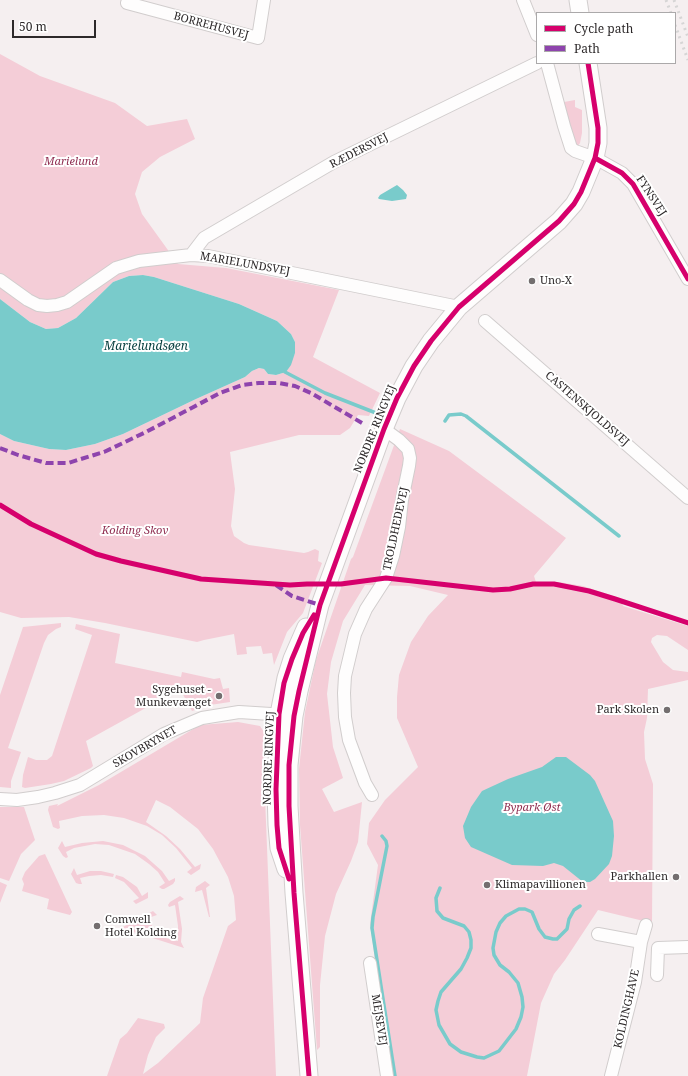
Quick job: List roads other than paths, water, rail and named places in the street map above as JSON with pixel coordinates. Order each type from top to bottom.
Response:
[{"type":"main road","points":[[578,0],[580,12]]},
{"type":"main road","points":[[588,64],[598,128],[598,143],[595,158]]},
{"type":"main road","name":"NORDRE RINGVEJ","points":[[309,1076],[294,893],[284,683],[303,633],[320,605],[396,398],[414,366],[431,341],[459,307],[567,213],[582,192],[595,158]]},
{"type":"street","name":"BORREHUSVEJ","points":[[127,3],[258,38],[264,0]]},
{"type":"street","points":[[523,0],[536,32]]},
{"type":"street","name":"RÆDERSVEJ","points":[[192,255],[204,238],[334,162],[536,63]]},
{"type":"street","name":"FYNSVEJ","points":[[547,64],[568,143],[571,148],[575,151],[595,158],[622,173],[633,184],[688,279]]},
{"type":"street","name":"MARIELUNDSVEJ","points":[[0,280],[14,291],[33,302],[48,306],[57,305],[67,302],[116,268],[139,261],[192,255],[208,256],[459,307]]},
{"type":"street","name":"CASTENSKJOLDSVEJ","points":[[485,320],[688,498]]},
{"type":"street","name":"TROLDHEDEVEJ","points":[[372,795],[365,783],[349,740],[345,718],[344,693],[345,676],[355,634],[366,609],[386,578],[393,556],[409,466],[410,458],[408,449],[384,429]]},
{"type":"street","name":"SKOVBRYNET","points":[[0,799],[17,800],[38,797],[80,785],[164,734],[202,718],[239,712],[286,715]]},
{"type":"street","name":"KOLDINGHAVE","points":[[611,1076],[635,982],[641,942],[646,925]]},
{"type":"street","points":[[598,934],[641,942]]},
{"type":"street","points":[[657,975],[658,948],[688,947]]},
{"type":"street","name":"MEJSEVEJ","points":[[370,963],[387,1076]]},
{"type":"water","points":[[397,185],[407,195],[406,199],[392,201],[378,198],[380,195]]},
{"type":"water","name":"Marielundsøen","points":[[143,275],[154,277],[239,304],[277,321],[291,334],[295,342],[295,353],[291,365],[286,372],[276,375],[268,374],[264,369],[259,368],[252,371],[245,377],[123,434],[95,444],[66,450],[49,449],[14,441],[0,434],[0,299],[30,322],[46,329],[58,328],[76,318],[113,282],[129,276]]},
{"type":"water","points":[[556,757],[566,757],[590,775],[595,781],[613,821],[614,836],[612,856],[609,864],[595,879],[590,882],[583,882],[563,866],[554,863],[543,866],[512,865],[471,847],[465,838],[463,826],[471,807],[482,791],[508,779],[542,767]]},
{"type":"waterway","points":[[285,372],[325,393],[376,413]]},
{"type":"waterway","points":[[445,421],[449,415],[461,414],[466,416],[619,536]]},
{"type":"waterway","points":[[382,836],[386,841],[387,846],[372,928],[395,1076]]},
{"type":"waterway","points":[[440,888],[436,898],[437,911],[443,918],[464,926],[469,932],[471,948],[461,969],[441,992],[436,1010],[439,1025],[450,1044],[461,1052],[484,1058],[499,1051],[516,1029],[523,1007],[518,983],[509,972],[500,965],[494,955],[493,948],[496,932],[500,923],[506,916],[519,909],[525,909],[532,912],[539,929],[545,937],[557,939],[567,929],[569,919],[574,910],[580,906]]},
{"type":"railway","points":[[666,0],[671,12]]},
{"type":"railway","points":[[674,0],[688,37]]},
{"type":"railway","points":[[676,28],[688,60]]},
{"type":"place","name":"Uno-X","points":[[532,281]]},
{"type":"place","name":"Sygehuset - Munkevænget","points":[[219,696]]},
{"type":"place","name":"Park Skolen","points":[[667,710]]},
{"type":"place","name":"Parkhallen","points":[[676,877]]},
{"type":"place","name":"Klimapavillionen","points":[[487,885]]},
{"type":"place","name":"Comwell Hotel Kolding","points":[[97,926]]},
{"type":"park label","name":"Marielund","points":[[71,162]]},
{"type":"park label","name":"Kolding Skov","points":[[135,531]]},
{"type":"park label","name":"Bypark Øst","points":[[532,808]]}]
